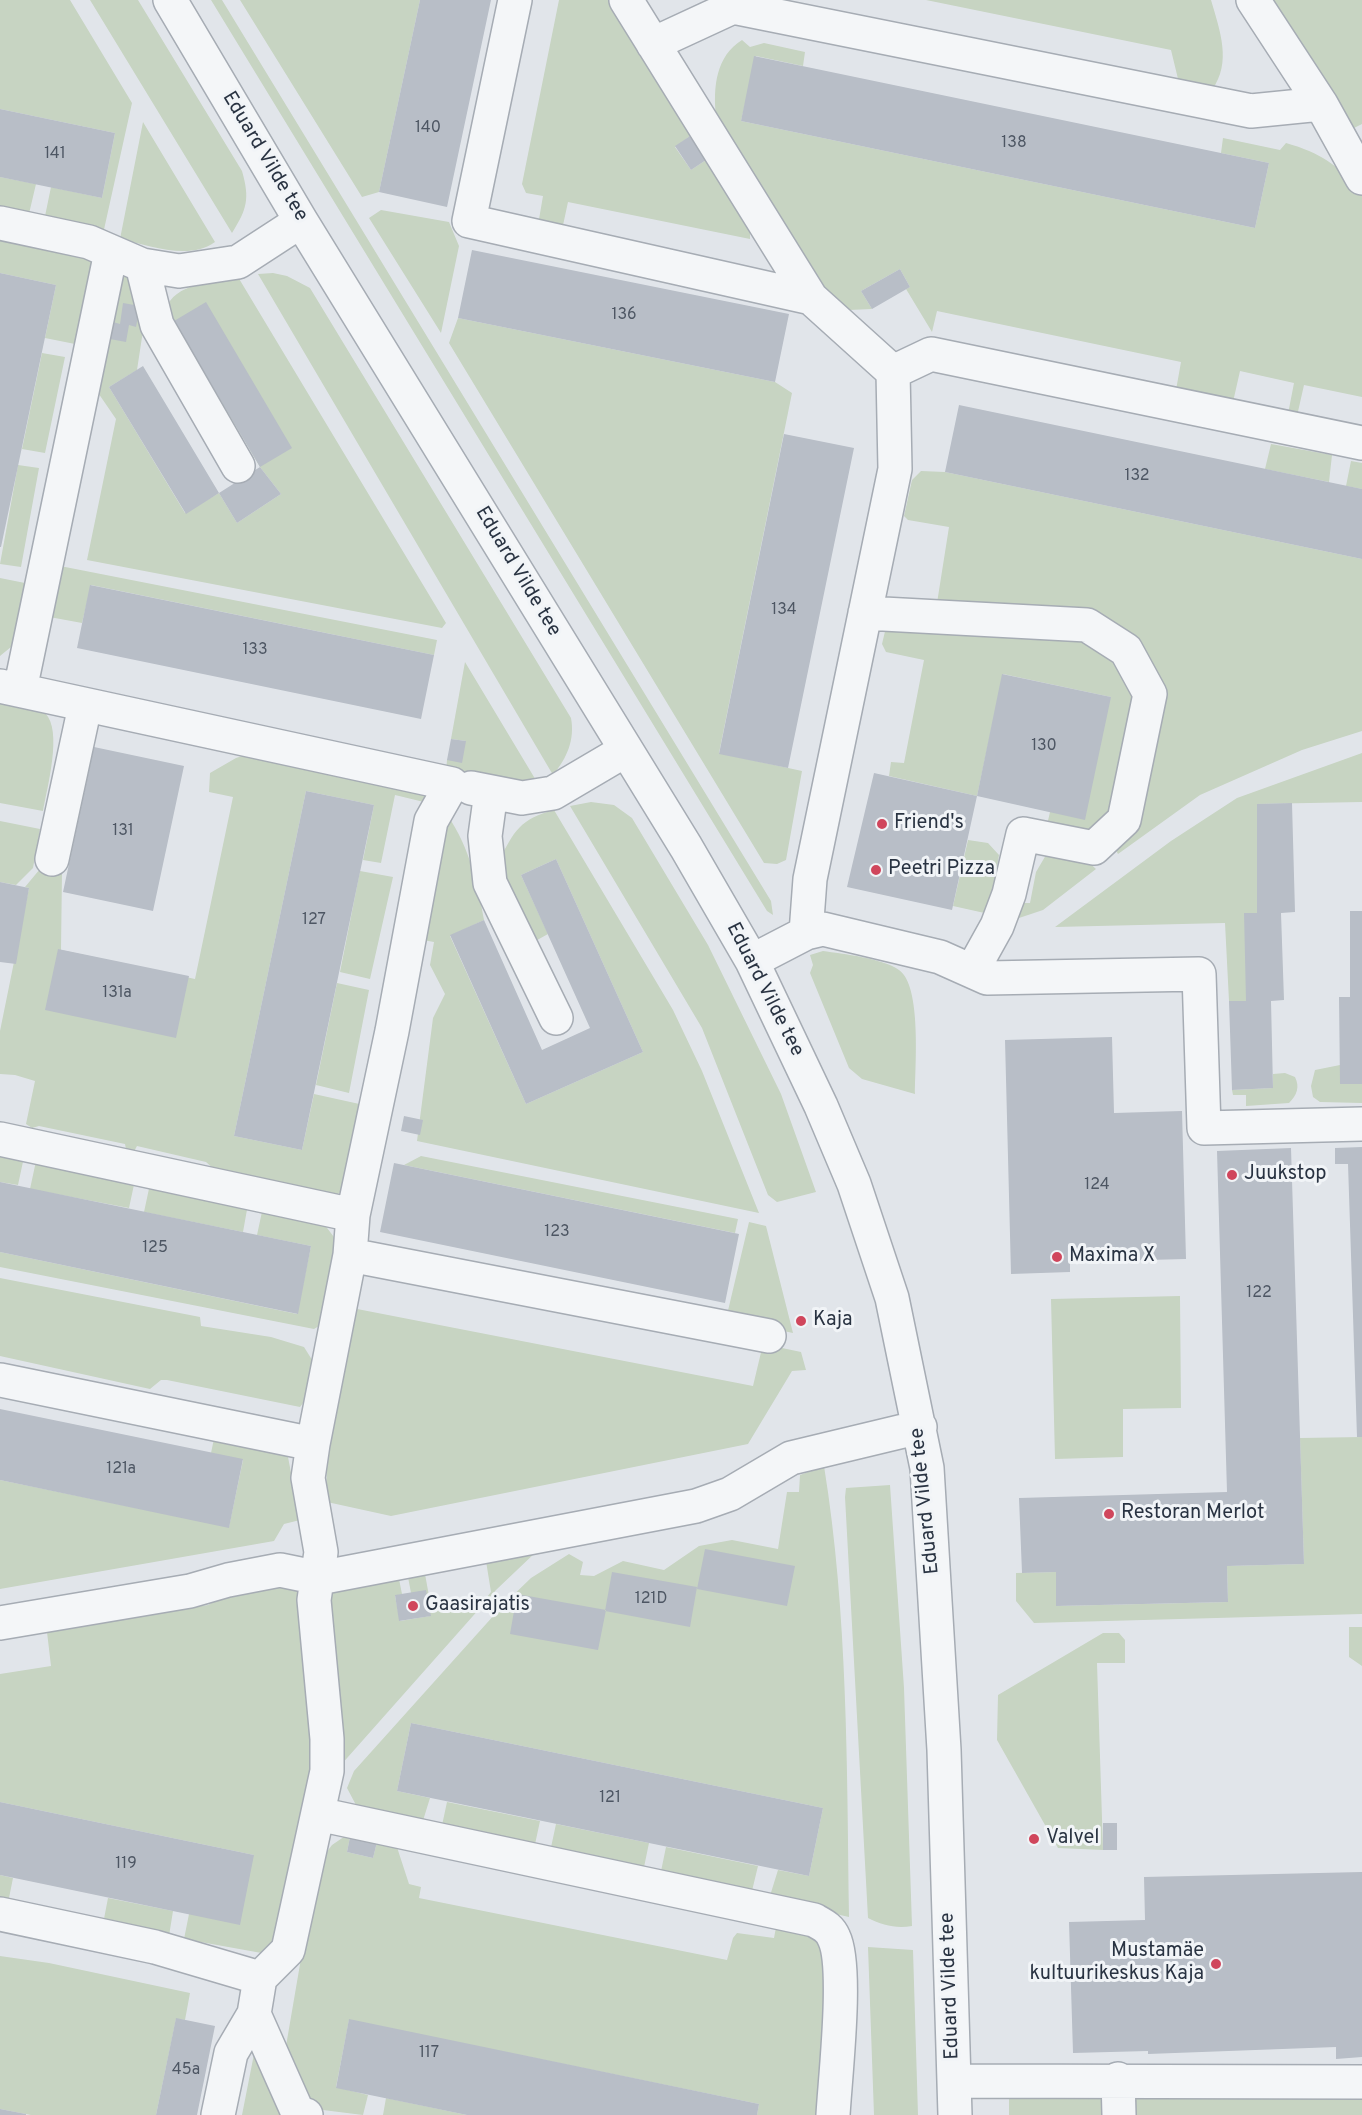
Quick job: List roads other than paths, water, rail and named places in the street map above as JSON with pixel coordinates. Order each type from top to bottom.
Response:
[{"type":"street","name":"Eduard Vilde tee","points":[[170,0],[752,961],[821,1106],[854,1184],[892,1298],[927,1468],[944,1750],[955,2115]]},
{"type":"street","points":[[515,0],[469,221],[811,298]]},
{"type":"street","points":[[626,0],[811,298],[893,372],[895,469],[810,879],[806,933]]},
{"type":"street","points":[[1253,0],[1321,104],[1362,178]]},
{"type":"street","points":[[653,44],[733,7],[1251,111],[1321,104]]},
{"type":"street","points":[[0,223],[89,242],[142,265],[178,271],[238,262],[302,221]]},
{"type":"street","points":[[111,252],[10,688],[85,706],[522,798],[553,793],[626,750]]},
{"type":"street","points":[[142,265],[157,325],[238,465]]},
{"type":"street","points":[[893,372],[931,354],[1362,443]]},
{"type":"street","points":[[865,613],[1087,625],[1126,650],[1150,694],[1124,820],[1094,848],[1023,834],[1005,905],[997,926],[972,971]]},
{"type":"street","points":[[52,859],[85,706]]},
{"type":"street","points":[[218,2115],[231,2053],[254,2014],[260,1978],[288,1950],[327,1771],[314,1600],[321,1552],[309,1478],[313,1444],[350,1255],[353,1215],[392,1032],[430,821],[452,784]]},
{"type":"street","points":[[492,792],[485,836],[490,883],[556,1018]]},
{"type":"street","points":[[752,961],[806,933],[823,929],[940,957],[987,978],[1199,974],[1204,1128],[1362,1124]]},
{"type":"street","points":[[0,1139],[353,1215]]},
{"type":"street","points":[[350,1255],[769,1336]]},
{"type":"street","points":[[0,1380],[313,1444]]},
{"type":"street","points":[[0,1623],[190,1591],[228,1580],[280,1570],[319,1578],[696,1506],[730,1494],[791,1458],[920,1428]]},
{"type":"street","points":[[318,1814],[814,1920],[827,1927],[835,1938],[841,1972],[833,2115]]},
{"type":"street","points":[[0,1914],[155,1947],[260,1978]]},
{"type":"street","points":[[254,2014],[297,2113],[306,2115]]},
{"type":"street","points":[[954,2080],[1118,2079],[1362,2082]]},
{"type":"street","points":[[1118,2079],[1119,2115]]},
{"type":"place","name":"Friend's","points":[[882,824]]},
{"type":"place","name":"Peetri Pizza","points":[[876,870]]},
{"type":"place","name":"Juukstop","points":[[1232,1175]]},
{"type":"place","name":"Maxima X","points":[[1057,1257]]},
{"type":"place","name":"Kaja","points":[[801,1321]]},
{"type":"place","name":"Restoran Merlot","points":[[1109,1514]]},
{"type":"place","name":"Gaasirajatis","points":[[413,1606]]},
{"type":"place","name":"Valvel","points":[[1034,1839]]},
{"type":"place","name":"Mustamäe kultuurikeskus Kaja","points":[[1216,1964]]}]
